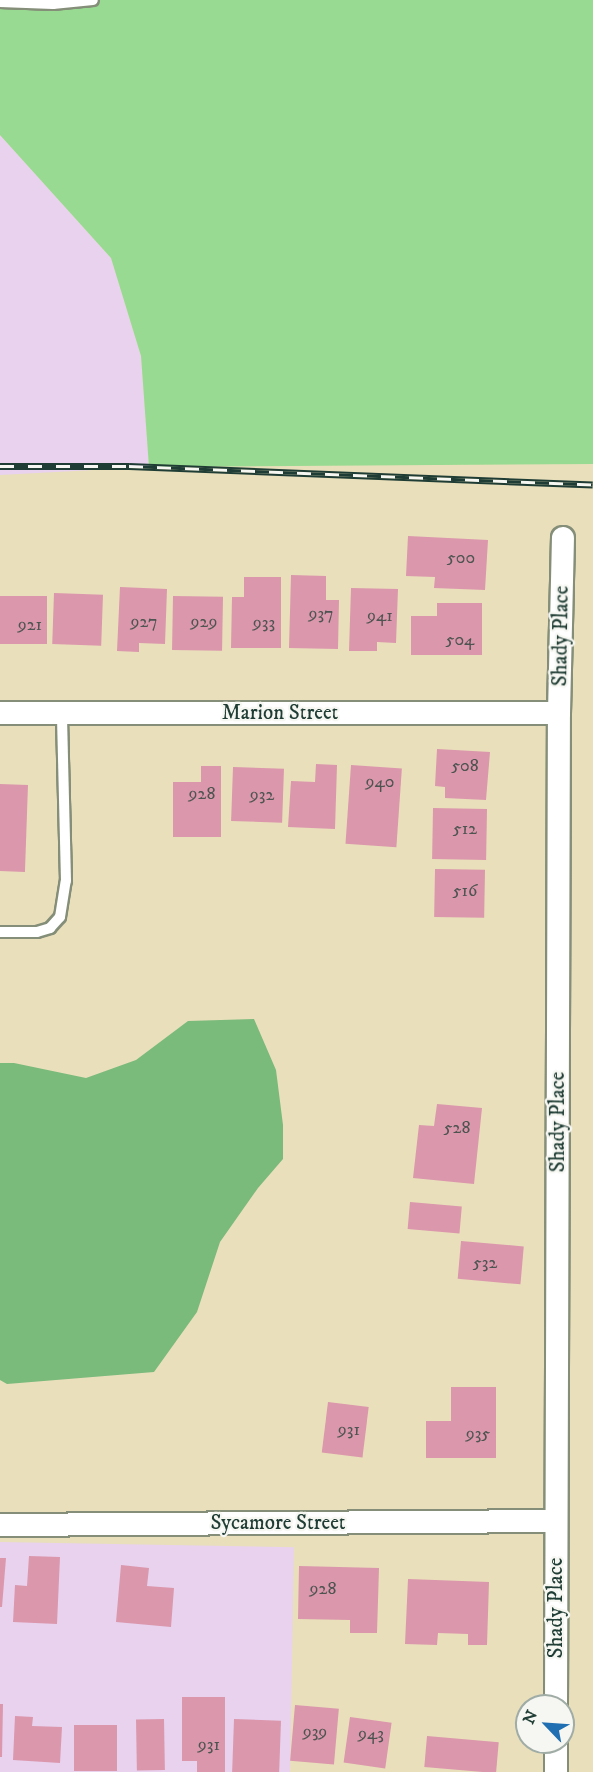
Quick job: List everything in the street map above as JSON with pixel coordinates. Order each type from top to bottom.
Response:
[{"type":"street","name":"Shady Place","points":[[556,1694],[560,714],[563,538]]},
{"type":"street","name":"Marion Street","points":[[0,713],[560,714]]},
{"type":"street","name":"Sycamore Street","points":[[0,1525],[556,1521]]},
{"type":"street","points":[[556,1754],[556,1772]]},
{"type":"lane","points":[[0,2],[53,4],[93,0]]},
{"type":"lane","points":[[0,932],[37,932],[50,928],[60,917],[66,881],[62,713]]},
{"type":"shaded area","points":[[0,135],[111,258],[141,356],[149,467],[0,475]]},
{"type":"shaded area","points":[[0,1542],[294,1547],[290,1772],[0,1772]]},
{"type":"green space","points":[[0,0],[593,0],[593,464],[149,467],[141,356],[111,258],[0,135]]},
{"type":"green space","points":[[254,1019],[276,1070],[283,1125],[283,1159],[258,1188],[220,1242],[197,1312],[154,1372],[7,1384],[0,1380],[0,1063],[14,1063],[86,1078],[136,1060],[188,1021]]},
{"type":"building","points":[[408,536],[488,540],[485,590],[434,588],[435,577],[406,576]]},
{"type":"building","points":[[291,575],[326,576],[326,600],[339,600],[338,649],[289,648]]},
{"type":"building","points":[[244,577],[281,577],[281,648],[231,648],[232,597],[244,597]]},
{"type":"building","points":[[120,587],[167,589],[165,644],[139,643],[139,652],[117,651]]},
{"type":"building","points":[[351,588],[398,589],[396,643],[377,642],[377,651],[349,651]]},
{"type":"building","points":[[54,593],[103,595],[101,646],[52,644]]},
{"type":"building","points":[[0,596],[47,596],[47,644],[0,644]]},
{"type":"building","points":[[173,596],[223,597],[222,651],[172,650]]},
{"type":"building","points":[[437,603],[482,603],[482,655],[411,655],[411,616],[437,616]]},
{"type":"building","points":[[437,749],[490,752],[486,800],[445,798],[445,787],[435,786]]},
{"type":"building","points":[[316,764],[337,765],[335,829],[288,827],[291,781],[315,782]]},
{"type":"building","points":[[351,765],[402,769],[396,847],[345,844]]},
{"type":"building","points":[[201,766],[221,766],[221,837],[173,837],[173,782],[201,782]]},
{"type":"building","points":[[233,767],[284,769],[282,823],[231,821]]},
{"type":"building","points":[[0,784],[28,785],[25,872],[0,871]]},
{"type":"building","points":[[433,808],[487,809],[486,860],[432,859]]},
{"type":"building","points":[[435,869],[485,870],[484,918],[434,917]]},
{"type":"building","points":[[437,1104],[482,1108],[474,1184],[413,1178],[419,1125],[434,1126]]},
{"type":"building","points":[[410,1202],[462,1207],[459,1233],[408,1229]]},
{"type":"building","points":[[461,1241],[524,1246],[520,1284],[458,1279]]},
{"type":"building","points":[[451,1387],[496,1387],[496,1458],[426,1458],[426,1421],[451,1421]]},
{"type":"building","points":[[328,1402],[369,1407],[362,1458],[322,1453]]},
{"type":"building","points":[[29,1556],[60,1557],[57,1624],[13,1622],[15,1585],[27,1586]]},
{"type":"building","points":[[0,1558],[6,1558],[2,1607],[0,1607]]},
{"type":"building","points":[[121,1565],[149,1568],[147,1586],[174,1588],[171,1627],[116,1622]]},
{"type":"building","points":[[299,1566],[379,1568],[377,1633],[350,1633],[350,1620],[298,1619]]},
{"type":"building","points":[[408,1579],[489,1582],[487,1645],[468,1645],[468,1634],[438,1633],[437,1645],[405,1644]]},
{"type":"building","points":[[182,1697],[225,1697],[225,1772],[197,1772],[197,1761],[182,1761]]},
{"type":"building","points":[[0,1704],[3,1704],[2,1757],[0,1757]]},
{"type":"building","points":[[295,1705],[339,1709],[334,1765],[290,1761]]},
{"type":"building","points":[[15,1716],[33,1717],[32,1726],[62,1727],[60,1763],[13,1760]]},
{"type":"building","points":[[350,1717],[392,1723],[385,1768],[344,1763]]},
{"type":"building","points":[[136,1719],[164,1719],[165,1770],[137,1770]]},
{"type":"building","points":[[234,1719],[281,1721],[279,1772],[232,1772]]},
{"type":"building","points":[[74,1725],[117,1725],[117,1771],[74,1771]]},
{"type":"building","points":[[427,1736],[499,1742],[496,1772],[424,1767]]},
{"type":"railway","points":[[0,466],[129,466],[593,485]]}]
